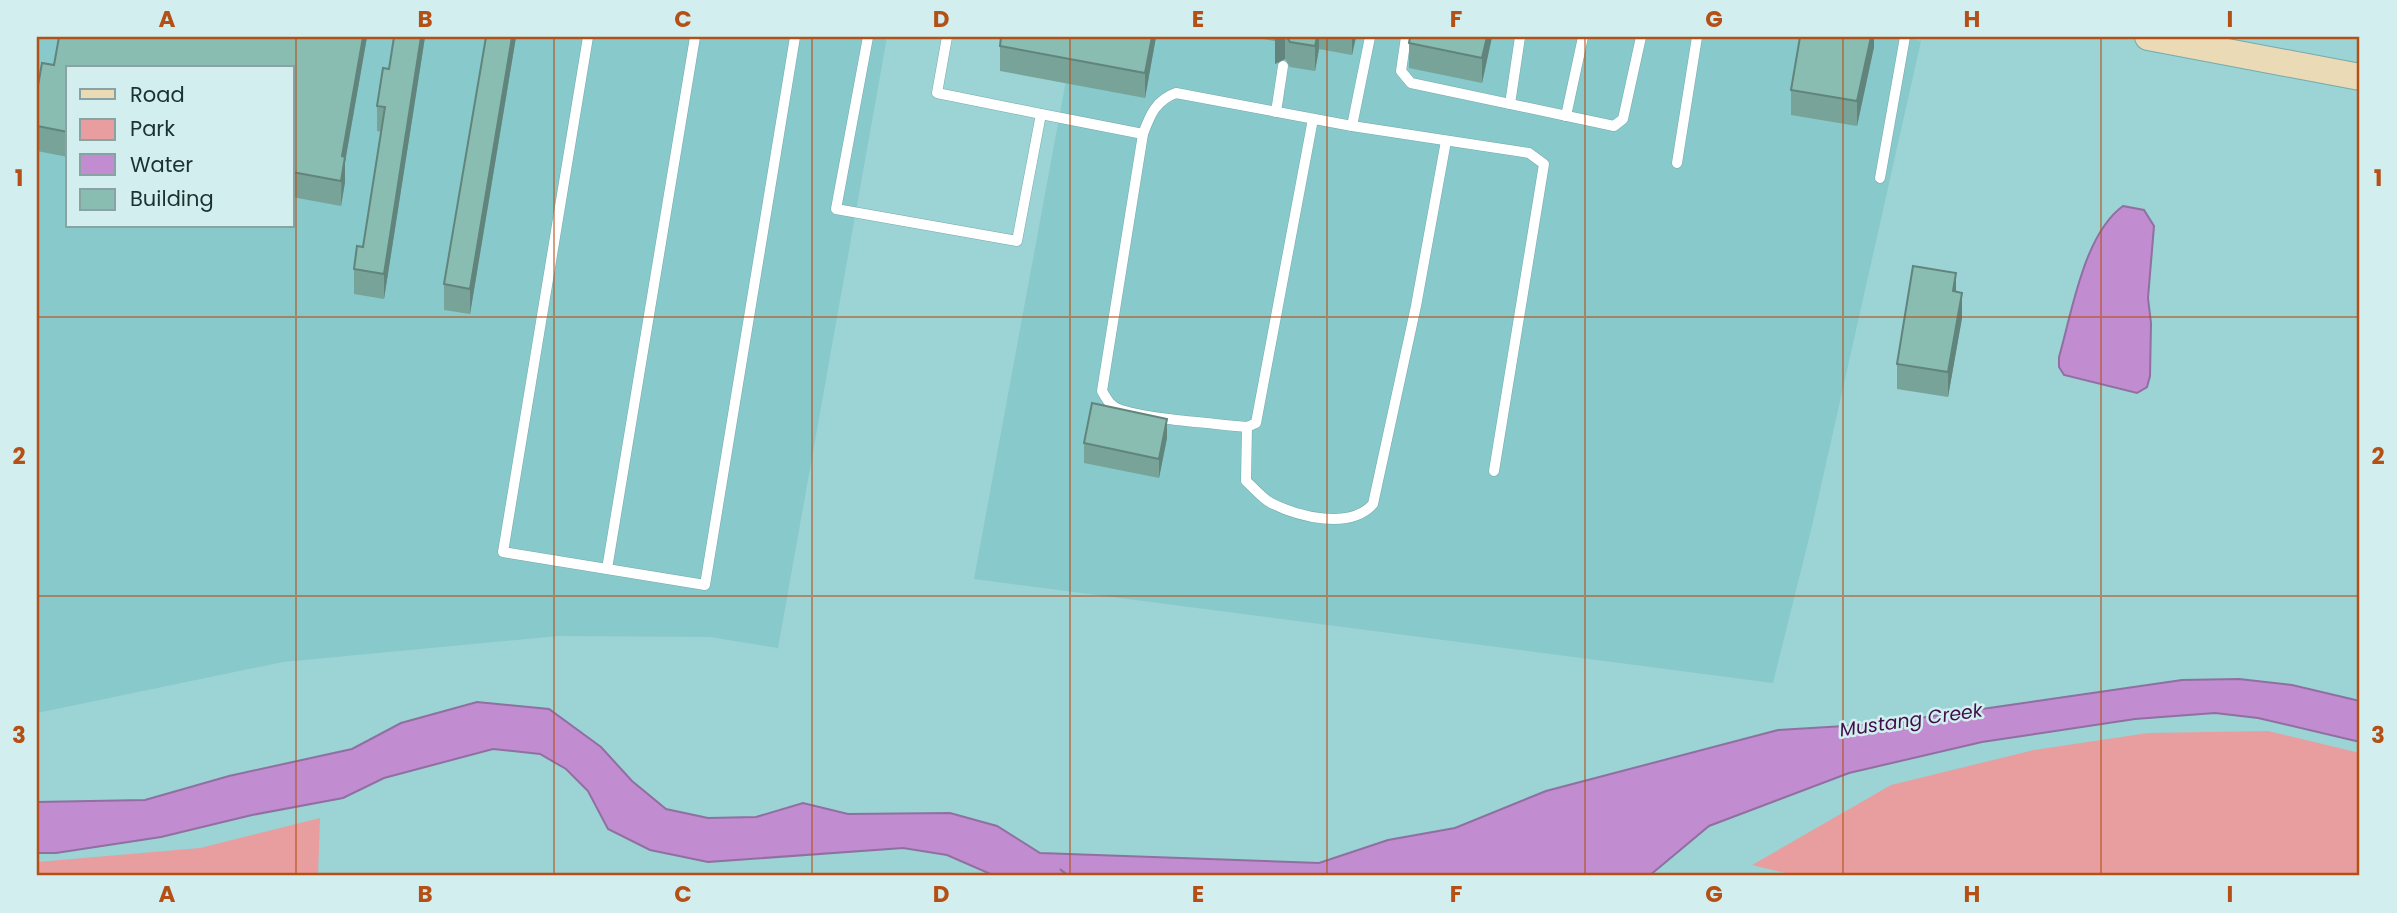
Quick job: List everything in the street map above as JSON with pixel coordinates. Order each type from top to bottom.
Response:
[{"type":"main road","points":[[2148,37],[2360,77]]},
{"type":"lane","points":[[588,37],[503,552],[705,585],[795,37]]},
{"type":"lane","points":[[607,569],[695,37]]},
{"type":"lane","points":[[868,37],[836,209],[1017,241],[1041,114]]},
{"type":"lane","points":[[947,37],[937,93],[1143,134]]},
{"type":"lane","points":[[1352,126],[1370,37]]},
{"type":"lane","points":[[1406,37],[1401,71],[1411,83],[1614,126],[1623,119],[1641,37]]},
{"type":"lane","points":[[1510,104],[1521,37]]},
{"type":"lane","points":[[1566,116],[1583,37]]},
{"type":"lane","points":[[1677,163],[1697,37]]},
{"type":"lane","points":[[1880,178],[1905,37]]},
{"type":"lane","points":[[1276,112],[1283,66]]},
{"type":"lane","points":[[1313,119],[1261,408],[1256,423],[1247,427],[1119,410],[1108,403],[1102,391],[1143,134],[1152,110],[1166,97],[1176,93],[1352,126],[1529,153],[1544,164],[1494,471]]},
{"type":"lane","points":[[1247,427],[1246,481],[1269,502],[1317,518],[1350,517],[1365,513],[1373,504],[1416,306],[1446,141]]},
{"type":"shaded area","points":[[37,37],[887,37],[778,648],[710,637],[558,636],[283,662],[37,713]]},
{"type":"shaded area","points":[[1074,37],[1900,37],[1921,41],[1812,526],[1773,683],[974,579]]},
{"type":"green space","points":[[2268,731],[2360,753],[2360,876],[1798,876],[1752,865],[1891,785],[2034,750],[2148,733]]},
{"type":"green space","points":[[320,818],[318,876],[37,876],[37,862],[200,848]]},
{"type":"water","points":[[2123,206],[2144,210],[2154,226],[2148,298],[2151,323],[2150,376],[2147,387],[2137,393],[2064,375],[2059,367],[2059,357],[2089,254],[2098,235]]},
{"type":"water","name":"Mustang Creek","points":[[2239,679],[2292,685],[2360,701],[2360,742],[2258,718],[2215,713],[2135,719],[1982,742],[1849,773],[1709,826],[1649,876],[1069,876],[1060,869],[1067,876],[995,876],[947,855],[903,848],[708,862],[650,850],[608,829],[588,791],[566,769],[540,754],[493,749],[384,778],[343,798],[252,815],[161,837],[56,853],[37,853],[37,802],[145,800],[229,776],[352,749],[401,723],[477,702],[549,709],[601,747],[632,781],[666,809],[708,818],[756,817],[803,803],[848,814],[950,813],[997,826],[1040,853],[1319,863],[1388,840],[1455,828],[1546,791],[1778,730],[1878,724],[2182,680]]},
{"type":"building","points":[[59,37],[363,37],[342,156],[345,157],[341,181],[294,172],[294,66],[66,66],[66,132],[37,126],[37,91],[42,63],[54,65]]},
{"type":"building","points":[[394,37],[421,37],[384,274],[354,269],[357,246],[363,247],[385,107],[377,106],[383,68],[389,69]]},
{"type":"building","points":[[486,37],[512,37],[470,289],[444,284]]},
{"type":"building","points":[[1001,37],[1152,37],[1145,73],[1000,46]]},
{"type":"building","points":[[1287,37],[1317,37],[1315,46],[1290,42]]},
{"type":"building","points":[[1410,37],[1487,37],[1482,58],[1409,43]]},
{"type":"building","points":[[1800,37],[1871,37],[1857,101],[1791,90]]},
{"type":"building","points":[[1913,266],[1956,273],[1953,291],[1962,293],[1948,372],[1897,364]]},
{"type":"building","points":[[1092,403],[1167,419],[1159,459],[1084,443]]}]
